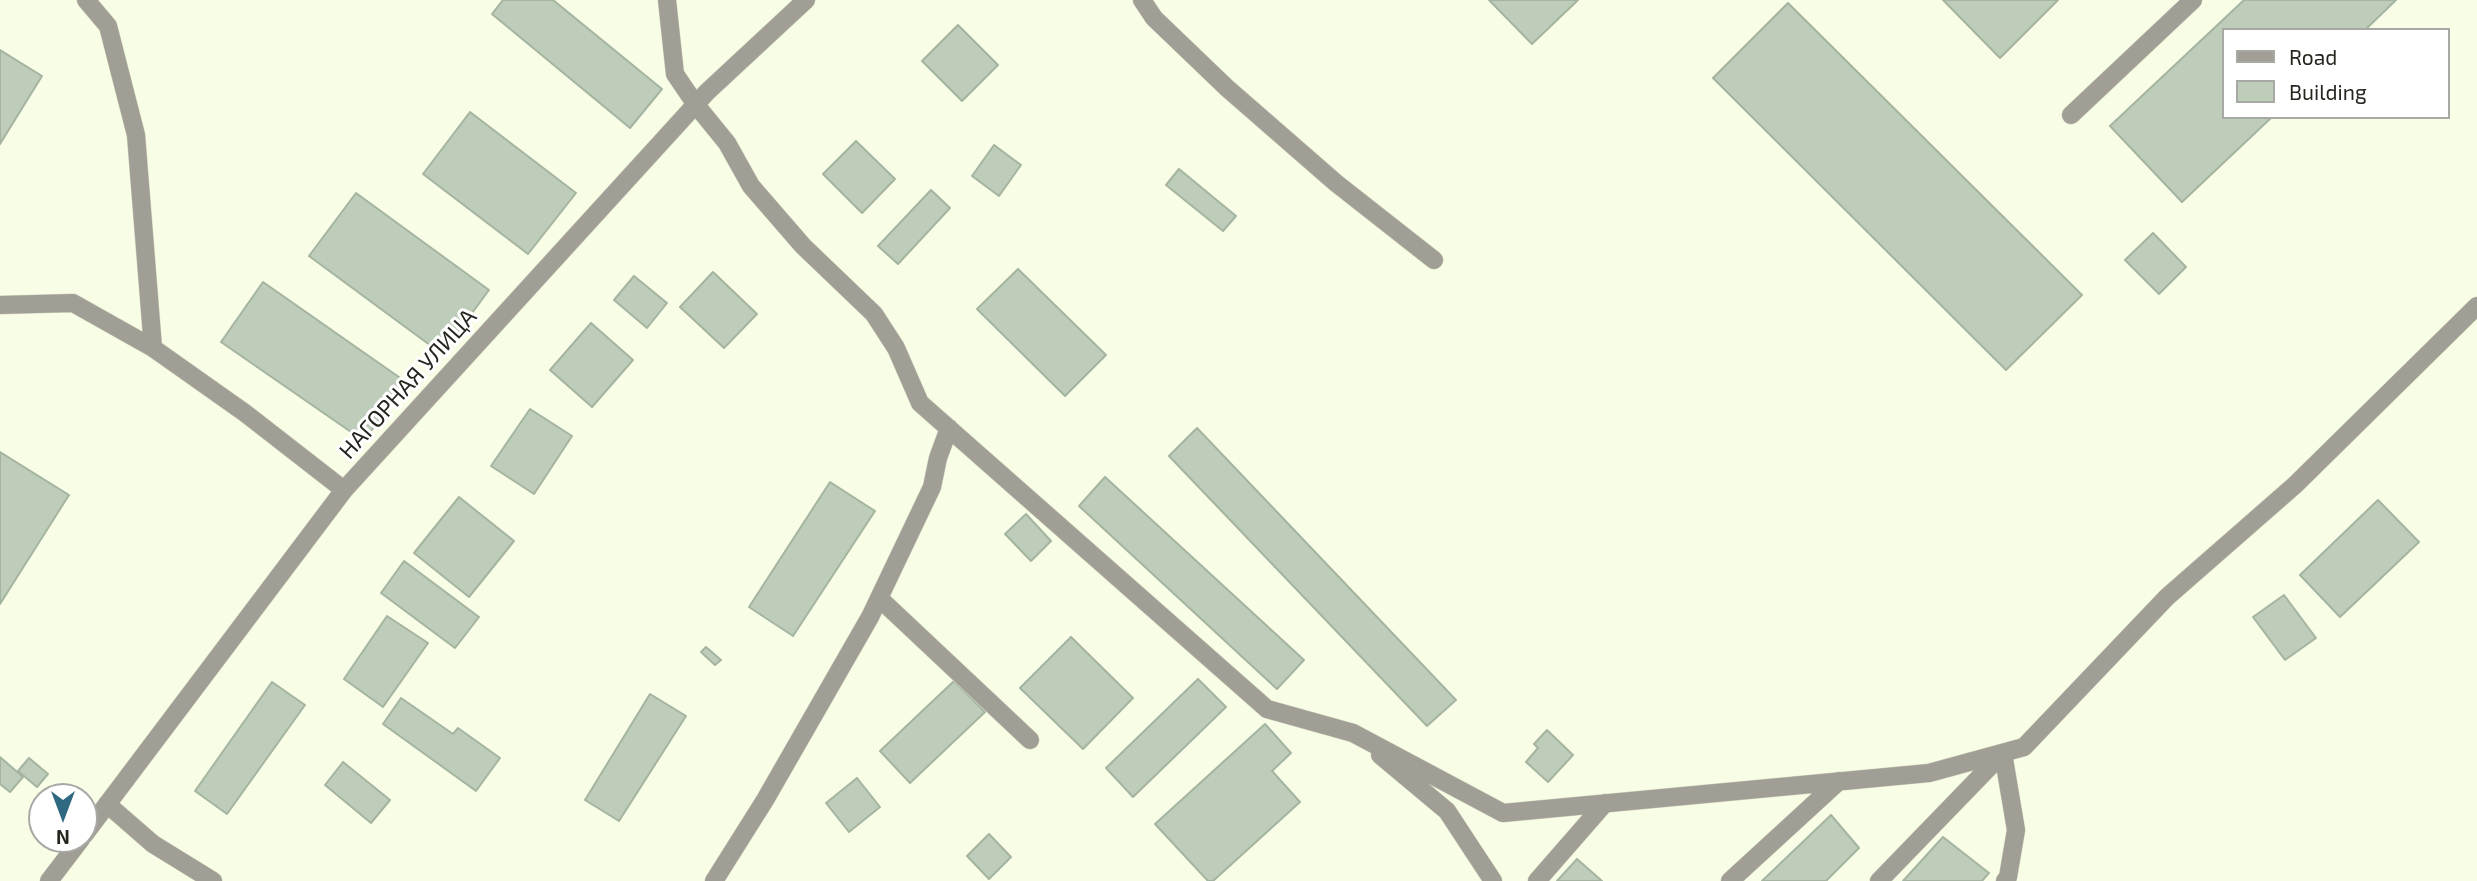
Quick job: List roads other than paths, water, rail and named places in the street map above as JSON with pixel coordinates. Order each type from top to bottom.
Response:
[{"type":"street","points":[[86,0],[108,26],[136,135],[152,348]]},
{"type":"street","points":[[667,0],[675,74],[727,143],[751,186],[803,246],[874,314],[896,348],[920,403],[1266,709],[1353,733],[1503,813],[1929,773],[2024,747],[2167,597],[2295,485],[2477,306]]},
{"type":"street","name":"НАГОРНАЯ УЛИЦА","points":[[98,816],[344,490],[696,105],[806,0]]},
{"type":"street","points":[[1142,0],[1154,18],[1227,88],[1336,183],[1434,260]]},
{"type":"street","points":[[2071,115],[2193,0]]},
{"type":"street","points":[[0,305],[73,303],[152,348],[244,413],[344,490]]},
{"type":"street","points":[[714,881],[765,800],[879,598],[932,487],[948,428]]},
{"type":"street","points":[[879,598],[1030,740]]},
{"type":"street","points":[[1353,733],[1447,811],[1493,881]]},
{"type":"street","points":[[1880,881],[2003,752]]},
{"type":"street","points":[[2003,752],[2016,830],[2005,881]]},
{"type":"street","points":[[1730,881],[1839,781]]},
{"type":"street","points":[[1537,881],[1605,803]]},
{"type":"street","points":[[107,804],[152,844],[213,881]]},
{"type":"street","name":"НАГОРНАЯ УЛИЦА","points":[[49,881],[70,853]]}]
